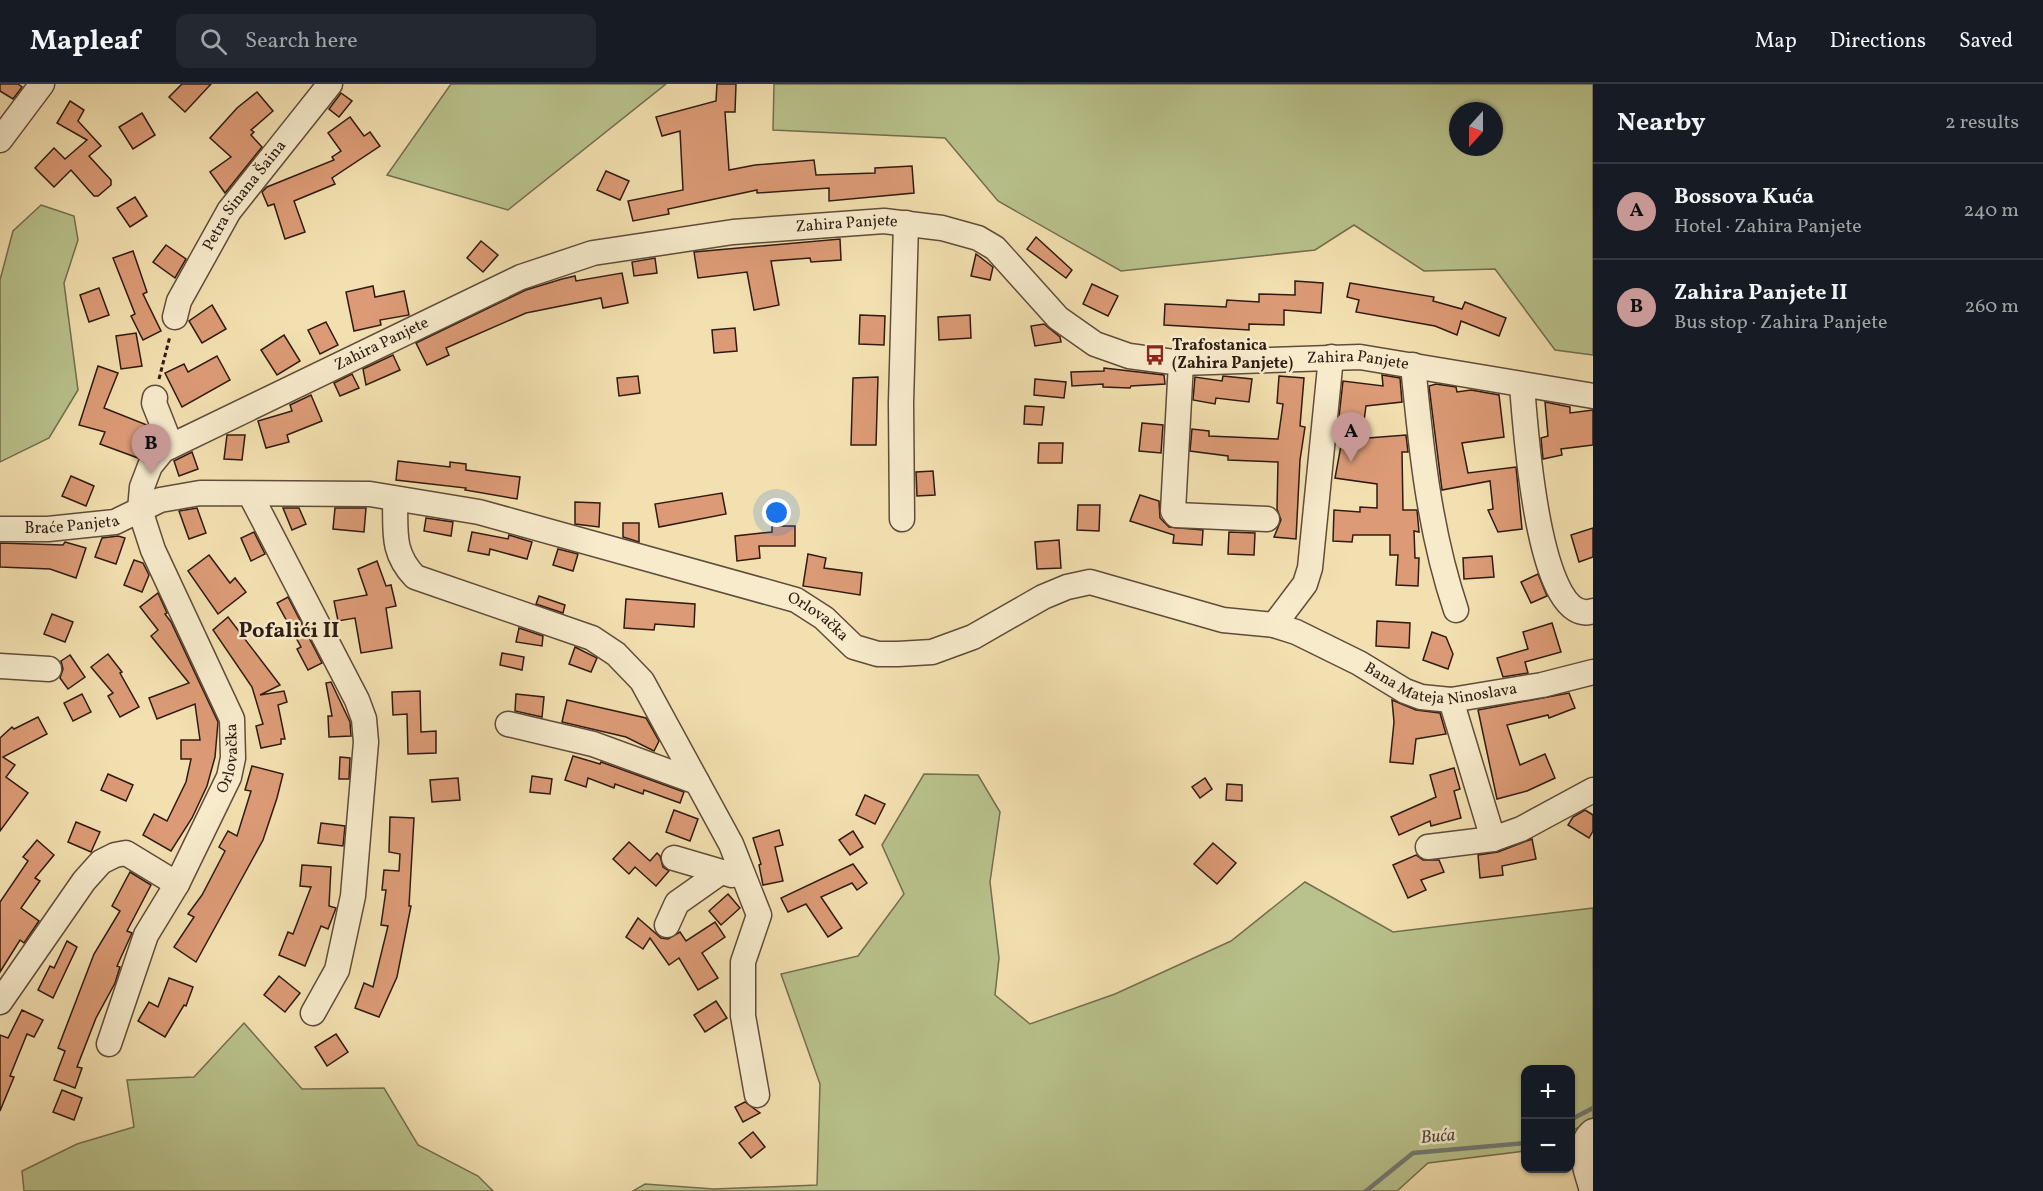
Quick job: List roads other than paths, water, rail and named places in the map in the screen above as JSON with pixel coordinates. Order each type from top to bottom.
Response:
[{"type":"street","points":[[0,140],[42,84]]},
{"type":"street","name":"Petra Sinana Šaina","points":[[175,317],[179,301],[229,212],[330,84]]},
{"type":"street","name":"Zahira Panjete","points":[[140,510],[142,487],[150,466],[163,450],[521,277],[593,252],[733,232],[884,221],[906,223],[978,238],[994,248],[1058,318],[1095,344],[1129,356],[1181,363],[1331,357],[1413,365],[1522,386],[1593,396]]},
{"type":"street","points":[[902,519],[901,403],[906,223]]},
{"type":"street","points":[[1285,629],[1310,568],[1331,357]]},
{"type":"street","points":[[1181,363],[1173,512],[1267,519]]},
{"type":"street","points":[[1413,365],[1427,494],[1442,567],[1456,610]]},
{"type":"street","points":[[1522,386],[1531,477],[1546,555],[1564,599],[1582,612],[1593,611]]},
{"type":"street","points":[[155,398],[154,403],[171,446]]},
{"type":"street","name":"Orlovačka","points":[[109,1044],[146,935],[177,884],[229,777],[233,758],[232,719],[153,550],[140,510],[160,500],[200,493],[370,494],[479,512],[796,600],[824,618],[854,647],[878,654],[932,652],[973,638],[1044,597],[1067,587],[1090,582],[1223,620],[1285,629]]},
{"type":"street","points":[[250,494],[352,690],[365,731],[353,896],[337,970],[313,1013]]},
{"type":"street","points":[[395,499],[396,546],[402,564],[415,577],[592,638],[616,654],[642,681],[731,844],[732,875],[759,915],[743,962],[743,1016],[757,1095]]},
{"type":"street","name":"Braće Panjeta","points":[[0,529],[85,527],[115,522],[140,510]]},
{"type":"street","name":"Bana Mateja Ninoslava","points":[[1285,629],[1359,663],[1404,691],[1421,697],[1451,700],[1542,685],[1593,672]]},
{"type":"street","points":[[0,666],[50,669]]},
{"type":"street","points":[[1451,700],[1493,839]]},
{"type":"street","points":[[508,724],[593,744],[697,782]]},
{"type":"street","points":[[1428,847],[1493,839],[1521,829],[1593,790]]},
{"type":"street","points":[[4,989],[101,862],[115,855],[126,853],[177,884]]},
{"type":"street","points":[[674,858],[732,875]]},
{"type":"street","points":[[667,926],[677,903],[732,875]]},
{"type":"street","points":[[1592,1191],[1582,1149],[1585,1139],[1593,1131]]},
{"type":"waterway","name":"Buća","points":[[1572,1119],[1593,1108]]},
{"type":"waterway","name":"Buća","points":[[1366,1191],[1413,1153],[1521,1143]]},
{"type":"place","name":"Trafostanica (Zahira Panjete)","points":[[1155,355]]},
{"type":"place","name":"Bossova Kuća","points":[[1351,462]]},
{"type":"place","name":"Zahira Panjete II","points":[[151,474]]},
{"type":"district","name":"Pofalići II","points":[[289,631]]}]
